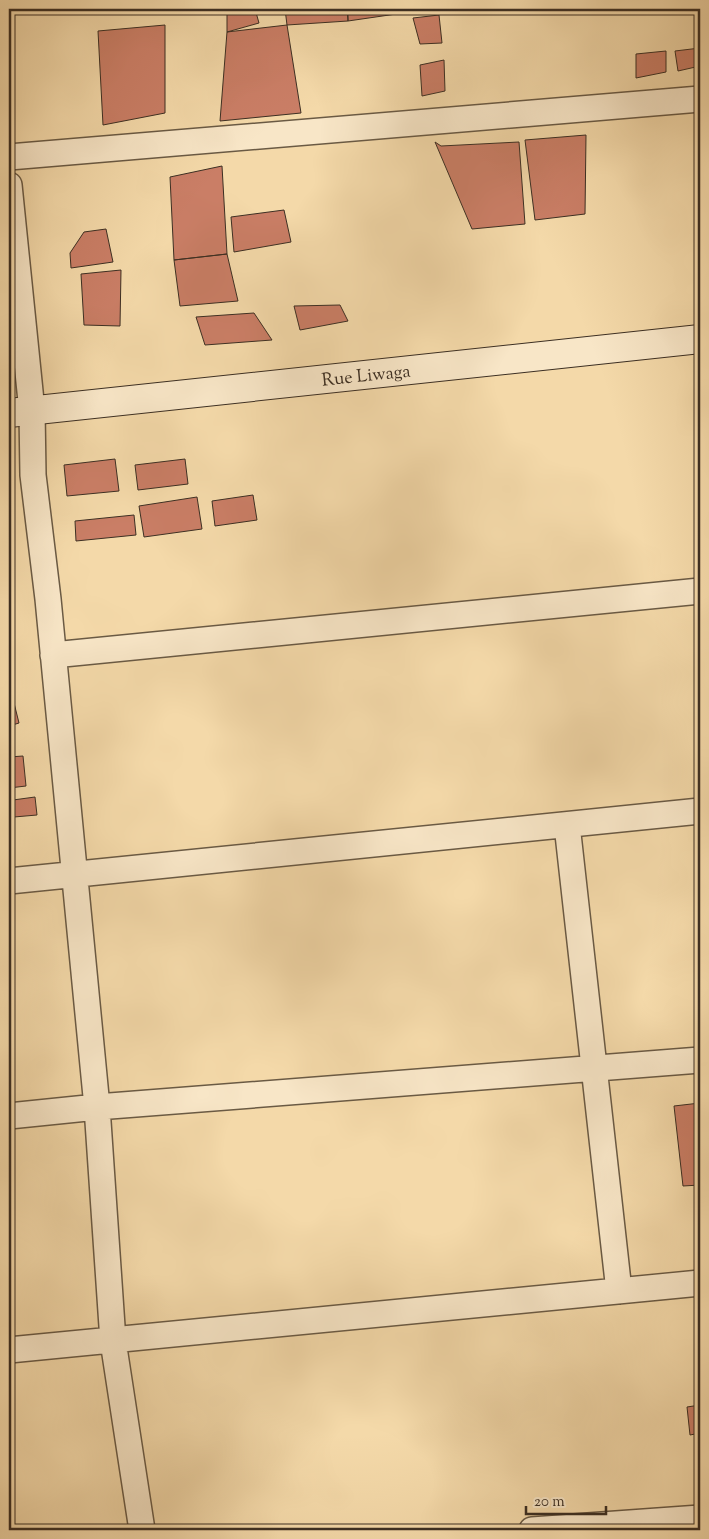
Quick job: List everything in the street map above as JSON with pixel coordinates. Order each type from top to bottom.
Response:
[{"type":"main road","name":"Rue Liwaga","points":[[20,412],[700,339]]},
{"type":"street","points":[[9,157],[700,99]]},
{"type":"street","points":[[9,185],[20,412],[33,474],[76,874],[97,1106],[113,1341],[142,1530]]},
{"type":"street","points":[[53,655],[700,591]]},
{"type":"street","points":[[9,881],[700,811]]},
{"type":"street","points":[[567,825],[619,1291]]},
{"type":"street","points":[[9,1116],[97,1106],[700,1060]]},
{"type":"street","points":[[9,1350],[700,1283]]},
{"type":"street","points":[[532,1530],[700,1518]]},
{"type":"building","points":[[227,9],[255,9],[259,23],[227,32]]},
{"type":"building","points":[[285,9],[347,9],[348,21],[287,25]]},
{"type":"building","points":[[348,9],[410,9],[410,12],[348,21]]},
{"type":"building","points":[[439,15],[442,43],[420,44],[413,18]]},
{"type":"building","points":[[165,25],[165,113],[103,125],[98,31]]},
{"type":"building","points":[[287,25],[301,113],[220,121],[227,32]]},
{"type":"building","points":[[700,48],[700,66],[678,71],[675,51]]},
{"type":"building","points":[[666,51],[666,72],[636,78],[636,54]]},
{"type":"building","points":[[444,60],[445,91],[422,96],[420,65]]},
{"type":"building","points":[[586,135],[585,214],[535,220],[525,140]]},
{"type":"building","points":[[435,142],[441,146],[519,142],[525,224],[472,229]]},
{"type":"building","points":[[222,166],[227,254],[174,260],[170,177]]},
{"type":"building","points":[[284,210],[291,242],[234,252],[231,217]]},
{"type":"building","points":[[106,229],[113,262],[71,268],[70,253],[84,232]]},
{"type":"building","points":[[227,254],[238,301],[180,306],[174,260]]},
{"type":"building","points":[[121,270],[120,326],[84,325],[81,274]]},
{"type":"building","points":[[340,305],[348,321],[300,330],[294,306]]},
{"type":"building","points":[[254,313],[272,340],[205,345],[196,317]]},
{"type":"building","points":[[115,459],[119,491],[67,496],[64,465]]},
{"type":"building","points":[[185,459],[188,484],[138,490],[135,465]]},
{"type":"building","points":[[253,495],[257,520],[215,526],[212,501]]},
{"type":"building","points":[[197,497],[202,529],[144,537],[139,506]]},
{"type":"building","points":[[134,515],[136,535],[76,541],[75,521]]},
{"type":"building","points":[[9,691],[11,691],[19,723],[9,726]]},
{"type":"building","points":[[23,756],[26,786],[9,788],[9,757]]},
{"type":"building","points":[[35,797],[37,815],[14,817],[13,800]]},
{"type":"building","points":[[700,1103],[700,1185],[683,1186],[674,1106]]},
{"type":"building","points":[[700,1405],[700,1433],[690,1435],[687,1407]]}]
